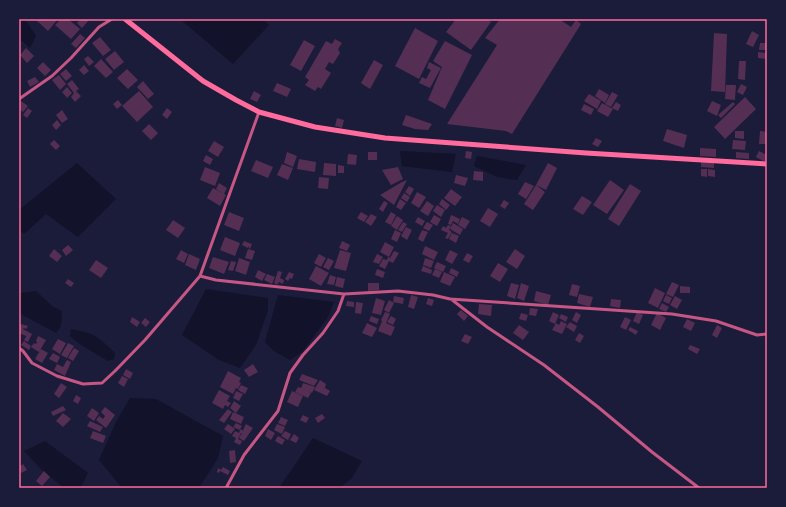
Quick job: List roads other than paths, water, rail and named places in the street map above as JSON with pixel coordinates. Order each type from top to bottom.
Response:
[{"type":"main road","points":[[125,19],[203,81],[260,112],[315,127],[385,138],[586,153],[767,164]]},
{"type":"street","points":[[19,99],[52,76],[71,58],[99,27],[112,19]]},
{"type":"street","points":[[19,348],[32,363],[57,376],[83,384],[102,383],[145,340],[200,276],[260,112]]},
{"type":"street","points":[[200,276],[216,280],[344,294],[398,291],[433,295],[450,299],[672,314],[716,321],[757,335],[767,334]]},
{"type":"street","points":[[226,488],[244,455],[278,411],[290,374],[323,333],[338,311],[344,294]]},
{"type":"street","points":[[450,299],[487,327],[544,365],[699,488]]}]
